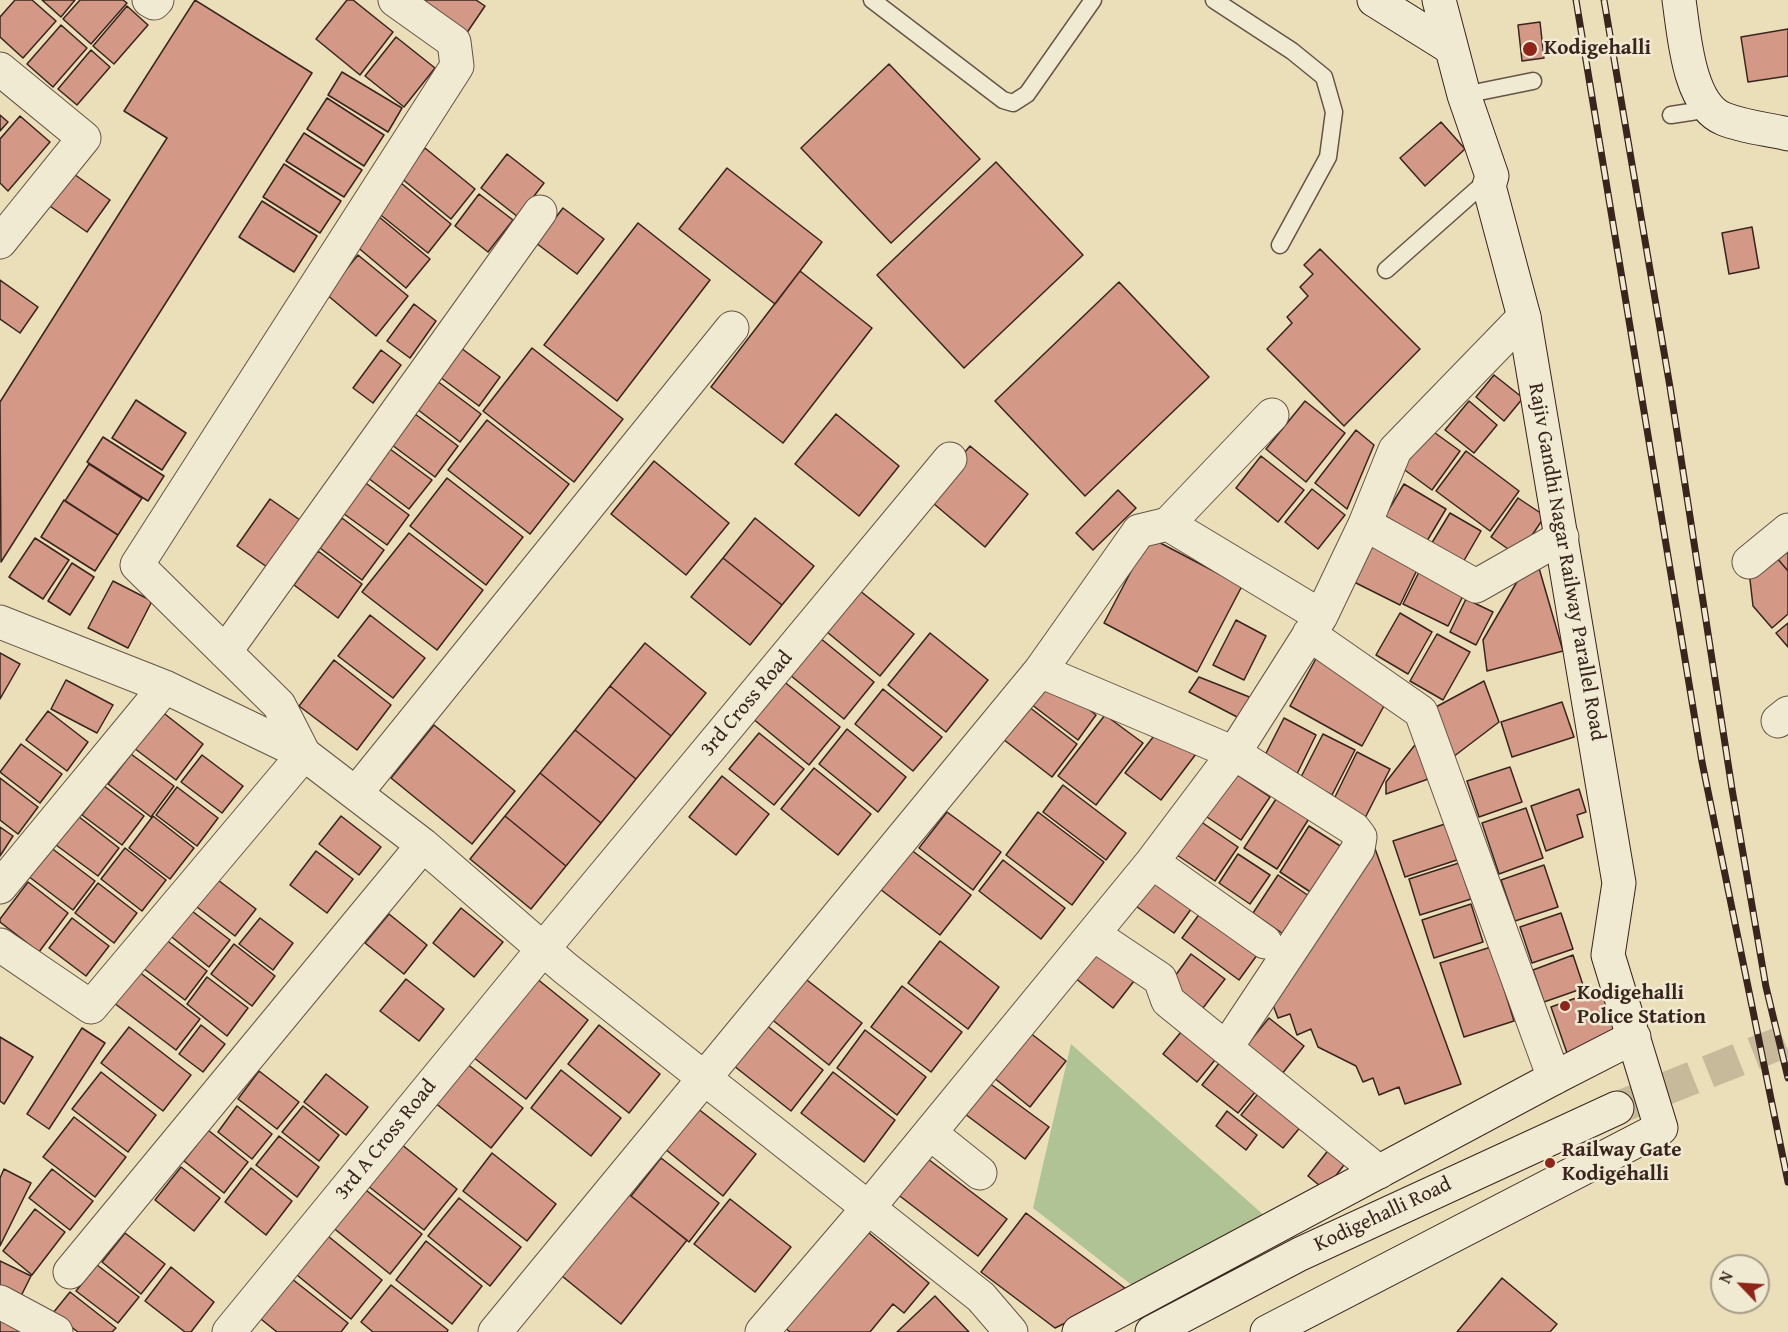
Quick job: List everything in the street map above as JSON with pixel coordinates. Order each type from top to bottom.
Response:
[{"type":"street","points":[[304,754],[279,705],[137,565],[457,66],[454,42],[395,0]]},
{"type":"street","points":[[1374,0],[1451,48]]},
{"type":"street","name":"Rajiv Gandhi Nagar Railway Parallel Road","points":[[1267,1332],[1661,1128],[1608,955],[1619,883],[1524,317],[1489,186],[1492,176],[1464,95],[1439,0]]},
{"type":"street","points":[[1679,0],[1690,67],[1699,92],[1710,109],[1722,118],[1788,134]]},
{"type":"street","points":[[0,69],[84,138],[0,242]]},
{"type":"street","points":[[225,652],[540,212]]},
{"type":"street","points":[[762,1332],[1152,862],[1234,753],[1315,625],[1365,524],[1395,450],[1524,317]]},
{"type":"street","points":[[356,793],[732,328]]},
{"type":"street","points":[[495,1332],[1040,671],[1139,531],[1168,524],[1272,415]]},
{"type":"street","name":"3rd Cross Road","points":[[543,949],[950,459]]},
{"type":"street","points":[[1168,524],[1315,625],[1421,712],[1554,1078]]},
{"type":"street","points":[[1365,524],[1476,586],[1562,537]]},
{"type":"street","points":[[1749,562],[1788,530]]},
{"type":"street","points":[[0,622],[165,687],[304,754],[423,845],[543,949],[981,1296],[1011,1332]]},
{"type":"street","points":[[1040,671],[1234,753],[1354,830],[1360,837],[1358,849],[1226,1048]]},
{"type":"street","points":[[0,887],[165,687]]},
{"type":"street","points":[[0,945],[91,1007],[304,754]]},
{"type":"street","points":[[70,1272],[423,845]]},
{"type":"street","points":[[1152,862],[1264,942]]},
{"type":"street","points":[[1093,934],[1160,979],[1168,1001],[1379,1172]]},
{"type":"street","name":"3rd A Cross Road","points":[[229,1332],[543,949]]},
{"type":"street","points":[[1078,1332],[1634,1037]]},
{"type":"street","name":"Kodigehalli Road","points":[[1152,1332],[1300,1254],[1617,1108]]},
{"type":"street","points":[[930,1132],[980,1173]]},
{"type":"street","points":[[0,1302],[56,1332]]},
{"type":"lane","points":[[872,0],[1003,100],[1013,103],[1027,94],[1093,0]]},
{"type":"lane","points":[[1214,0],[1292,51],[1324,77],[1334,112],[1328,158],[1280,245]]},
{"type":"lane","points":[[1464,95],[1533,81]]},
{"type":"lane","points":[[1671,115],[1710,109]]},
{"type":"lane","points":[[1386,270],[1492,176]]},
{"type":"green space","points":[[1071,1044],[1267,1218],[1133,1286],[1033,1208]]},
{"type":"building","points":[[15,0],[32,0],[56,21],[23,58],[0,37],[0,17]]},
{"type":"building","points":[[42,0],[75,0],[61,17]]},
{"type":"building","points":[[80,0],[123,0],[127,3],[91,44],[63,19]]},
{"type":"building","points":[[195,0],[312,73],[1,562],[0,402],[167,138],[124,111]]},
{"type":"building","points":[[347,0],[353,0],[393,32],[360,75],[316,39]]},
{"type":"building","points":[[409,0],[476,0],[485,6],[462,40]]},
{"type":"building","points":[[127,6],[148,25],[114,64],[93,46]]},
{"type":"building","points":[[1540,22],[1544,58],[1522,61],[1518,25]]},
{"type":"building","points":[[61,25],[87,48],[53,87],[27,64]]},
{"type":"building","points":[[1788,29],[1788,76],[1748,82],[1741,37]]},
{"type":"building","points":[[396,37],[435,68],[404,107],[365,76]]},
{"type":"building","points":[[91,50],[110,67],[77,105],[58,89]]},
{"type":"building","points":[[889,64],[980,159],[891,243],[801,148]]},
{"type":"building","points":[[342,72],[402,108],[388,132],[328,95]]},
{"type":"building","points":[[327,98],[384,135],[364,166],[307,129]]},
{"type":"building","points":[[0,115],[8,122],[0,131]]},
{"type":"building","points":[[20,116],[50,142],[8,191],[0,183],[0,139]]},
{"type":"building","points":[[1441,122],[1465,149],[1425,186],[1400,158]]},
{"type":"building","points":[[304,133],[362,170],[344,197],[286,161]]},
{"type":"building","points":[[425,148],[475,189],[451,219],[401,178]]},
{"type":"building","points":[[507,154],[544,183],[518,217],[481,188]]},
{"type":"building","points":[[996,162],[1083,255],[964,368],[877,275]]},
{"type":"building","points":[[284,164],[341,201],[320,233],[263,197]]},
{"type":"building","points":[[727,168],[822,242],[775,304],[679,229]]},
{"type":"building","points":[[67,169],[110,200],[87,232],[44,202]]},
{"type":"building","points":[[401,183],[451,224],[428,253],[377,212]]},
{"type":"building","points":[[479,194],[513,220],[488,252],[455,226]]},
{"type":"building","points":[[262,201],[317,236],[294,272],[239,237]]},
{"type":"building","points":[[563,208],[604,239],[577,274],[536,243]]},
{"type":"building","points":[[378,216],[430,259],[406,288],[355,245]]},
{"type":"building","points":[[638,223],[710,280],[617,401],[544,345]]},
{"type":"building","points":[[1752,227],[1759,268],[1729,274],[1722,233]]},
{"type":"building","points":[[1320,249],[1420,349],[1344,426],[1267,349],[1292,323],[1287,317],[1308,296],[1300,287],[1313,274],[1304,265]]},
{"type":"building","points":[[358,255],[408,296],[376,336],[326,294]]},
{"type":"building","points":[[800,271],[872,328],[783,443],[711,387]]},
{"type":"building","points":[[0,280],[38,307],[20,333],[0,319]]},
{"type":"building","points":[[1119,282],[1209,377],[1085,496],[995,401]]},
{"type":"building","points":[[414,304],[436,321],[410,358],[387,341]]},
{"type":"building","points":[[461,348],[500,377],[479,406],[440,377]]},
{"type":"building","points":[[532,348],[623,419],[574,482],[483,411]]},
{"type":"building","points":[[381,350],[401,365],[373,403],[353,388]]},
{"type":"building","points":[[1494,375],[1523,398],[1504,421],[1476,397]]},
{"type":"building","points":[[437,381],[481,414],[460,442],[417,409]]},
{"type":"building","points":[[136,400],[186,433],[162,470],[112,438]]},
{"type":"building","points":[[1305,401],[1345,433],[1306,482],[1266,449]]},
{"type":"building","points":[[1469,401],[1497,425],[1474,453],[1445,430]]},
{"type":"building","points":[[415,414],[458,446],[435,477],[392,445]]},
{"type":"building","points":[[836,414],[899,466],[859,516],[795,464]]},
{"type":"building","points":[[487,420],[569,484],[530,534],[448,470]]},
{"type":"building","points":[[1356,430],[1374,445],[1347,509],[1315,483]]},
{"type":"building","points":[[1431,430],[1460,451],[1432,490],[1402,468]]},
{"type":"building","points":[[103,437],[164,476],[148,501],[87,462]]},
{"type":"building","points":[[970,446],[1028,494],[985,547],[927,498]]},
{"type":"building","points":[[390,449],[432,480],[409,509],[368,478]]},
{"type":"building","points":[[1466,451],[1519,491],[1490,531],[1436,491]]},
{"type":"building","points":[[1261,456],[1304,490],[1278,522],[1236,488]]},
{"type":"building","points":[[654,461],[729,523],[686,575],[611,514]]},
{"type":"building","points":[[89,464],[142,498],[118,535],[65,501]]},
{"type":"building","points":[[447,478],[523,537],[486,585],[410,526]]},
{"type":"building","points":[[363,481],[409,515],[387,545],[340,511]]},
{"type":"building","points":[[1404,484],[1446,509],[1427,541],[1385,516]]},
{"type":"building","points":[[1312,489],[1345,515],[1318,549],[1285,522]]},
{"type":"building","points":[[1118,490],[1136,508],[1093,550],[1076,533]]},
{"type":"building","points":[[1518,498],[1545,516],[1518,556],[1491,537]]},
{"type":"building","points":[[270,499],[300,520],[267,567],[237,546]]},
{"type":"building","points":[[64,500],[118,535],[95,571],[41,537]]},
{"type":"building","points":[[1450,513],[1481,531],[1462,564],[1430,546]]},
{"type":"building","points":[[342,518],[384,550],[362,580],[320,548]]},
{"type":"building","points":[[755,518],[814,566],[782,605],[723,558]]},
{"type":"building","points":[[409,533],[483,590],[437,650],[362,592]]},
{"type":"building","points":[[1149,537],[1242,586],[1197,672],[1104,623]]},
{"type":"building","points":[[35,538],[69,560],[43,599],[9,577]]},
{"type":"building","points":[[1374,543],[1419,566],[1400,605],[1354,582]]},
{"type":"building","points":[[1788,546],[1788,571],[1776,557]]},
{"type":"building","points":[[318,551],[362,584],[338,618],[294,585]]},
{"type":"building","points":[[1776,557],[1788,571],[1788,614],[1772,628],[1753,606],[1749,571]]},
{"type":"building","points":[[723,558],[782,605],[750,645],[691,597]]},
{"type":"building","points":[[72,563],[94,577],[70,615],[48,601]]},
{"type":"building","points":[[1539,568],[1563,651],[1487,671],[1483,640],[1521,575]]},
{"type":"building","points":[[1420,570],[1465,592],[1448,626],[1403,604]]},
{"type":"building","points":[[113,581],[152,601],[128,648],[88,628]]},
{"type":"building","points":[[854,586],[914,634],[880,676],[821,627]]},
{"type":"building","points":[[1466,599],[1493,612],[1476,645],[1450,632]]},
{"type":"building","points":[[1400,613],[1432,632],[1408,674],[1376,655]]},
{"type":"building","points":[[370,615],[425,658],[393,698],[338,656]]},
{"type":"building","points":[[1236,620],[1266,636],[1244,680],[1213,665]]},
{"type":"building","points":[[1788,623],[1788,647],[1776,633]]},
{"type":"building","points":[[930,633],[988,680],[946,732],[888,685]]},
{"type":"building","points":[[1437,634],[1470,652],[1443,700],[1410,681]]},
{"type":"building","points":[[820,638],[874,682],[844,719],[790,675]]},
{"type":"building","points":[[645,643],[706,693],[671,736],[610,686]]},
{"type":"building","points":[[0,653],[20,664],[0,699]]},
{"type":"building","points":[[1318,655],[1390,695],[1362,746],[1290,706]]},
{"type":"building","points":[[334,660],[391,705],[357,750],[299,706]]},
{"type":"building","points":[[1046,676],[1096,715],[1078,740],[1027,701]]},
{"type":"building","points":[[1199,677],[1252,698],[1241,719],[1189,692]]},
{"type":"building","points":[[66,680],[113,705],[97,733],[51,709]]},
{"type":"building","points":[[782,680],[840,727],[809,765],[752,718]]},
{"type":"building","points":[[1484,681],[1499,722],[1453,757],[1434,708]]},
{"type":"building","points":[[610,686],[671,736],[636,779],[575,730]]},
{"type":"building","points":[[883,689],[942,737],[913,771],[855,724]]},
{"type":"building","points":[[1562,702],[1574,737],[1512,757],[1501,722]]},
{"type":"building","points":[[1024,703],[1077,744],[1052,777],[999,736]]},
{"type":"building","points":[[48,711],[88,742],[67,771],[26,740]]},
{"type":"building","points":[[161,711],[203,744],[176,780],[134,748]]},
{"type":"building","points":[[1105,715],[1143,743],[1096,805],[1058,776]]},
{"type":"building","points":[[1284,718],[1316,735],[1294,780],[1261,763]]},
{"type":"building","points":[[434,725],[515,791],[472,844],[391,778]]},
{"type":"building","points":[[1161,727],[1196,754],[1161,800],[1125,773]]},
{"type":"building","points":[[847,729],[906,777],[878,812],[819,764]]},
{"type":"building","points":[[575,730],[636,779],[601,823],[540,773]]},
{"type":"building","points":[[759,733],[804,769],[774,805],[729,769]]},
{"type":"building","points":[[1323,734],[1355,750],[1332,795],[1300,779]]},
{"type":"building","points":[[1418,741],[1431,778],[1386,794],[1386,782]]},
{"type":"building","points":[[21,744],[62,774],[40,803],[0,772]]},
{"type":"building","points":[[1357,752],[1390,769],[1365,818],[1333,801]]},
{"type":"building","points":[[131,754],[174,786],[151,817],[108,784]]},
{"type":"building","points":[[202,755],[243,786],[222,813],[181,782]]},
{"type":"building","points":[[1510,767],[1522,802],[1479,817],[1467,781]]},
{"type":"building","points":[[814,768],[871,814],[838,855],[781,809]]},
{"type":"building","points":[[1227,768],[1270,797],[1241,840],[1198,811]]},
{"type":"building","points":[[540,773],[601,823],[566,866],[505,816]]},
{"type":"building","points":[[722,776],[769,814],[736,855],[689,817]]},
{"type":"building","points":[[0,778],[38,807],[18,834],[0,820]]},
{"type":"building","points":[[1063,785],[1126,833],[1106,860],[1043,812]]},
{"type":"building","points":[[104,786],[144,816],[122,845],[82,815]]},
{"type":"building","points":[[177,787],[218,818],[197,846],[156,815]]},
{"type":"building","points":[[1579,789],[1586,812],[1577,815],[1583,837],[1546,851],[1531,806]]},
{"type":"building","points":[[1278,796],[1310,817],[1277,869],[1244,848]]},
{"type":"building","points":[[1526,808],[1543,858],[1499,874],[1482,823]]},
{"type":"building","points":[[947,812],[1001,852],[973,890],[919,848]]},
{"type":"building","points":[[1038,812],[1104,862],[1072,905],[1006,855]]},
{"type":"building","points":[[78,816],[119,848],[98,876],[56,845]]},
{"type":"building","points":[[153,816],[194,848],[170,879],[129,848]]},
{"type":"building","points":[[341,816],[381,847],[359,875],[319,844]]},
{"type":"building","points":[[505,816],[566,866],[531,909],[470,859]]},
{"type":"building","points":[[1194,817],[1238,847],[1215,881],[1171,851]]},
{"type":"building","points":[[1445,824],[1457,860],[1405,877],[1393,841]]},
{"type":"building","points":[[1309,826],[1345,849],[1315,895],[1280,872]]},
{"type":"building","points":[[0,827],[13,836],[0,856]]},
{"type":"building","points":[[906,846],[971,895],[940,935],[876,886]]},
{"type":"building","points":[[1374,846],[1461,1084],[1405,1104],[1399,1087],[1379,1095],[1373,1078],[1363,1082],[1356,1066],[1318,1047],[1311,1029],[1297,1035],[1290,1014],[1278,1018],[1273,1005]]},
{"type":"building","points":[[50,847],[95,881],[73,910],[28,876]]},
{"type":"building","points":[[125,848],[166,880],[142,911],[101,879]]},
{"type":"building","points":[[316,851],[353,879],[327,913],[290,885]]},
{"type":"building","points":[[1238,854],[1270,875],[1250,904],[1219,883]]},
{"type":"building","points":[[1003,860],[1065,908],[1041,939],[979,891]]},
{"type":"building","points":[[1459,863],[1471,899],[1420,915],[1409,879]]},
{"type":"building","points":[[1544,865],[1558,907],[1515,921],[1501,880]]},
{"type":"building","points":[[1151,873],[1194,905],[1174,933],[1130,902]]},
{"type":"building","points":[[1278,875],[1312,898],[1286,936],[1253,913]]},
{"type":"building","points":[[214,877],[256,909],[235,936],[193,904]]},
{"type":"building","points":[[28,882],[68,913],[39,952],[0,922]]},
{"type":"building","points":[[98,883],[137,913],[114,943],[75,913]]},
{"type":"building","points":[[1471,904],[1483,942],[1434,958],[1422,920]]},
{"type":"building","points":[[188,908],[230,940],[209,967],[168,934]]},
{"type":"building","points":[[461,908],[503,942],[474,977],[433,943]]},
{"type":"building","points":[[1203,909],[1260,951],[1239,980],[1182,938]]},
{"type":"building","points":[[1561,913],[1573,949],[1532,963],[1520,927]]},
{"type":"building","points":[[389,914],[427,945],[404,974],[365,943]]},
{"type":"building","points":[[72,918],[109,946],[86,976],[49,948]]},
{"type":"building","points":[[260,918],[293,943],[273,970],[239,944]]},
{"type":"building","points":[[165,939],[207,971],[185,1000],[143,968]]},
{"type":"building","points":[[940,941],[999,987],[968,1029],[908,983]]},
{"type":"building","points":[[234,944],[275,976],[252,1006],[211,974]]},
{"type":"building","points":[[1091,947],[1134,981],[1113,1008],[1070,974]]},
{"type":"building","points":[[1491,947],[1514,1021],[1464,1037],[1440,963]]},
{"type":"building","points":[[1191,954],[1225,979],[1203,1008],[1170,983]]},
{"type":"building","points":[[1573,955],[1584,988],[1544,1002],[1533,970]]},
{"type":"building","points":[[138,971],[200,1019],[176,1050],[114,1003]]},
{"type":"building","points":[[207,977],[248,1008],[227,1036],[187,1004]]},
{"type":"building","points":[[803,977],[862,1023],[829,1065],[770,1018]]},
{"type":"building","points":[[536,978],[588,1020],[526,1099],[473,1057]]},
{"type":"building","points":[[406,979],[444,1009],[419,1041],[380,1011]]},
{"type":"building","points":[[902,986],[962,1032],[931,1072],[871,1027]]},
{"type":"building","points":[[1601,989],[1616,1036],[1567,1053],[1551,1007]]},
{"type":"building","points":[[1269,1018],[1304,1046],[1282,1074],[1246,1046]]},
{"type":"building","points":[[761,1021],[823,1070],[791,1111],[729,1062]]},
{"type":"building","points":[[201,1025],[225,1044],[203,1072],[179,1054]]},
{"type":"building","points":[[599,1025],[660,1074],[629,1113],[568,1064]]},
{"type":"building","points":[[129,1027],[191,1075],[163,1111],[101,1063]]},
{"type":"building","points":[[82,1028],[105,1043],[49,1129],[27,1114]]},
{"type":"building","points":[[1024,1028],[1066,1061],[1030,1107],[988,1073]]},
{"type":"building","points":[[865,1030],[926,1077],[897,1115],[837,1068]]},
{"type":"building","points":[[1181,1032],[1215,1060],[1197,1082],[1163,1054]]},
{"type":"building","points":[[0,1037],[33,1057],[4,1104],[0,1101]]},
{"type":"building","points":[[1220,1062],[1256,1091],[1238,1113],[1202,1085]]},
{"type":"building","points":[[466,1063],[523,1108],[491,1148],[434,1102]]},
{"type":"building","points":[[561,1070],[621,1118],[591,1156],[531,1108]]},
{"type":"building","points":[[259,1071],[299,1102],[277,1129],[238,1099]]},
{"type":"building","points":[[101,1072],[156,1115],[128,1152],[72,1109]]},
{"type":"building","points":[[833,1072],[895,1120],[864,1162],[801,1113]]},
{"type":"building","points":[[326,1074],[368,1107],[346,1135],[304,1102]]},
{"type":"building","points":[[985,1080],[1049,1127],[1025,1159],[961,1111]]},
{"type":"building","points":[[1261,1090],[1303,1124],[1283,1148],[1241,1115]]},
{"type":"building","points":[[237,1106],[272,1134],[252,1159],[218,1132]]},
{"type":"building","points":[[303,1106],[339,1135],[319,1161],[282,1132]]},
{"type":"building","points":[[697,1108],[756,1154],[723,1196],[665,1149]]},
{"type":"building","points":[[1227,1111],[1257,1135],[1246,1150],[1216,1126]]},
{"type":"building","points":[[74,1117],[126,1157],[95,1197],[43,1157]]},
{"type":"building","points":[[208,1130],[248,1162],[224,1193],[184,1161]]},
{"type":"building","points":[[279,1136],[319,1167],[297,1197],[256,1165]]},
{"type":"building","points":[[396,1140],[457,1189],[424,1230],[363,1182]]},
{"type":"building","points":[[1330,1148],[1347,1161],[1325,1190],[1308,1176]]},
{"type":"building","points":[[492,1153],[556,1204],[527,1241],[463,1191]]},
{"type":"building","points":[[920,1153],[1007,1219],[978,1256],[892,1190]]},
{"type":"building","points":[[661,1158],[719,1203],[689,1242],[631,1196]]},
{"type":"building","points":[[181,1167],[220,1198],[194,1231],[155,1200]]},
{"type":"building","points":[[251,1168],[292,1201],[266,1235],[225,1202]]},
{"type":"building","points":[[4,1169],[31,1183],[0,1246],[0,1178]]},
{"type":"building","points":[[52,1169],[93,1201],[70,1230],[29,1198]]},
{"type":"building","points":[[362,1187],[422,1234],[390,1274],[331,1226]]},
{"type":"building","points":[[622,1189],[687,1240],[621,1324],[557,1272]]},
{"type":"building","points":[[459,1198],[521,1247],[490,1286],[428,1236]]},
{"type":"building","points":[[730,1199],[791,1247],[755,1292],[694,1244]]},
{"type":"building","points":[[35,1209],[65,1232],[32,1275],[3,1251]]},
{"type":"building","points":[[1026,1213],[1130,1292],[1055,1328],[981,1272]]},
{"type":"building","points":[[863,1228],[929,1283],[904,1313],[893,1304],[870,1332],[790,1332],[782,1325]]},
{"type":"building","points":[[323,1232],[382,1280],[351,1319],[292,1271]]},
{"type":"building","points":[[125,1233],[165,1264],[141,1294],[102,1262]]},
{"type":"building","points":[[426,1241],[482,1286],[452,1324],[396,1280]]},
{"type":"building","points":[[0,1261],[31,1276],[17,1304],[0,1295]]},
{"type":"building","points":[[97,1265],[139,1297],[118,1323],[76,1291]]},
{"type":"building","points":[[171,1267],[214,1302],[191,1332],[185,1332],[145,1301]]},
{"type":"building","points":[[287,1275],[348,1323],[341,1332],[277,1332],[256,1315]]},
{"type":"building","points":[[1502,1278],[1557,1324],[1550,1332],[1457,1332]]},
{"type":"building","points":[[391,1285],[448,1330],[447,1332],[373,1332],[361,1322]]},
{"type":"building","points":[[70,1292],[116,1328],[112,1332],[78,1332],[53,1313]]},
{"type":"building","points":[[935,1296],[969,1332],[897,1332]]},
{"type":"building","points":[[0,1318],[26,1332],[0,1332]]},
{"type":"tunnel","points":[[1617,1108],[1788,1040]]},
{"type":"railway","points":[[1576,0],[1702,762],[1788,1182]]},
{"type":"railway","points":[[1604,0],[1670,387],[1732,789],[1766,987],[1788,1078]]},
{"type":"place","name":"Kodigehalli","points":[[1530,49]]},
{"type":"place","name":"Kodigehalli Police Station","points":[[1565,1006]]},
{"type":"place","name":"Railway Gate Kodigehalli","points":[[1550,1163]]}]
